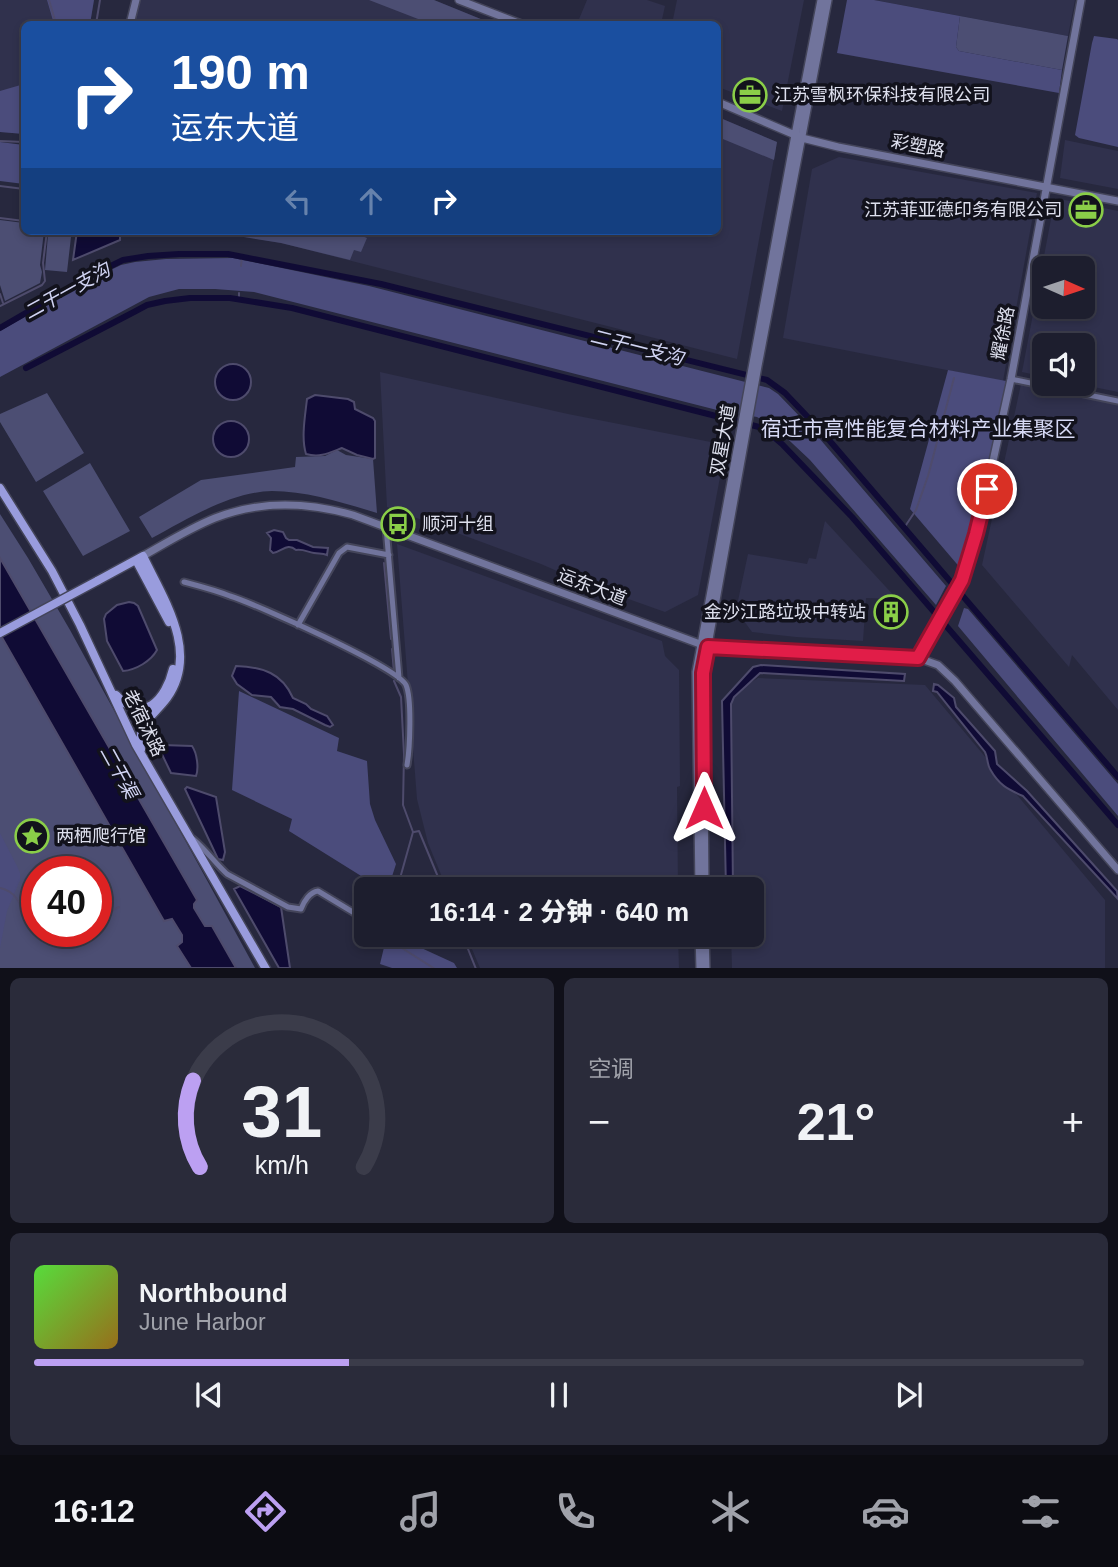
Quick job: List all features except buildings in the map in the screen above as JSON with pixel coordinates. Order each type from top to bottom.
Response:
[{"type":"main road","name":"老宿沭路","points":[[0,488],[52,571],[142,755],[266,968]]},
{"type":"main road","points":[[110,689],[128,706],[143,709],[153,705],[161,696],[172,673],[175,649],[170,625],[139,558]]},
{"type":"main road","points":[[139,558],[175,624],[180,649],[177,675],[170,693],[141,730],[139,739],[142,755]]},
{"type":"main road","name":"运东大道","points":[[0,633],[139,558]]},
{"type":"street","points":[[131,21],[136,0]]},
{"type":"street","points":[[458,0],[513,21]]},
{"type":"street","points":[[479,8],[483,0]]},
{"type":"street","points":[[798,137],[821,0]]},
{"type":"street","points":[[798,137],[828,0]]},
{"type":"street","name":"耀徐路","points":[[918,658],[962,580],[976,534],[1011,379],[1081,0]]},
{"type":"street","name":"彩塑路","points":[[721,103],[798,137],[838,147],[1118,201]]},
{"type":"street","name":"双星大道","points":[[699,877],[696,672],[704,646],[798,137]]},
{"type":"street","points":[[1011,379],[1118,401]]},
{"type":"street","name":"运东大道","points":[[139,558],[214,518],[235,511],[273,504],[324,507],[386,527],[704,646],[918,658],[938,665],[955,681],[1118,870]]},
{"type":"street","points":[[386,527],[399,678]]},
{"type":"street","points":[[298,625],[343,549],[347,547],[389,555]]},
{"type":"street","points":[[184,582],[231,596],[298,625],[374,662],[403,681],[407,691],[410,730],[407,765]]},
{"type":"street","name":"双星大道","points":[[704,646],[705,877]]},
{"type":"street","points":[[188,835],[204,848],[227,874],[288,907],[301,908],[303,903],[318,891],[354,913]]},
{"type":"street","points":[[699,947],[700,968]]},
{"type":"street","points":[[705,947],[706,968]]},
{"type":"shaded area","points":[[0,0],[94,0],[90,21],[21,21],[21,134],[0,132]]},
{"type":"shaded area","points":[[47,0],[94,0],[90,21],[53,21]]},
{"type":"shaded area","points":[[140,0],[434,0],[486,21],[135,21]]},
{"type":"shaded area","points":[[369,0],[434,0],[486,21],[423,21]]},
{"type":"shaded area","points":[[587,0],[647,0],[665,6],[662,21],[578,21]]},
{"type":"shaded area","points":[[677,0],[804,0],[782,111],[721,88],[721,21],[673,21]]},
{"type":"shaded area","points":[[847,0],[874,0],[960,16],[956,47],[959,51],[1062,70],[1059,93],[837,53]]},
{"type":"shaded area","points":[[874,0],[1075,0],[1068,36]]},
{"type":"shaded area","points":[[960,16],[1068,36],[1062,70],[959,51],[956,47]]},
{"type":"shaded area","points":[[1094,36],[1118,40],[1118,147],[1075,135]]},
{"type":"shaded area","points":[[21,85],[21,134],[0,132],[0,91]]},
{"type":"shaded area","points":[[721,118],[777,142],[737,359],[281,243],[234,235],[721,235]]},
{"type":"shaded area","points":[[721,118],[777,142],[774,160],[721,138]]},
{"type":"shaded area","points":[[1065,140],[1118,151],[1118,189],[1060,178]]},
{"type":"shaded area","points":[[0,142],[21,145],[21,184],[0,181]]},
{"type":"shaded area","points":[[839,157],[1037,193],[1003,381],[783,338],[812,169]]},
{"type":"shaded area","points":[[1055,198],[1118,211],[1118,392],[1095,387],[1095,333],[1032,333],[1032,374],[1022,372],[1032,319],[1096,318],[1096,256],[1044,256]]},
{"type":"shaded area","points":[[0,220],[21,223],[21,235],[44,235],[40,283],[5,301],[0,285]]},
{"type":"shaded area","points":[[48,235],[71,237],[67,272],[45,270]]},
{"type":"shaded area","points":[[231,235],[360,235],[367,238],[361,252],[354,250],[350,260],[281,243]]},
{"type":"shaded area","points":[[233,258],[369,286],[769,388],[807,424],[946,586],[936,605],[810,460],[775,427],[757,417],[717,410],[254,292],[179,289],[149,297],[0,377],[0,331],[92,279],[121,265],[135,262]]},
{"type":"shaded area","points":[[948,370],[1006,381],[982,500],[962,570],[910,509]]},
{"type":"shaded area","points":[[380,372],[568,414],[726,445],[698,595],[665,612],[387,507]]},
{"type":"shaded area","points":[[1021,384],[1032,386],[1032,396],[1076,396],[1118,405],[1118,710],[1072,655],[1069,667],[982,565]]},
{"type":"shaded area","points":[[47,393],[84,453],[36,482],[0,422],[0,414]]},
{"type":"shaded area","points":[[337,450],[346,455],[373,459],[377,513],[312,495],[272,491],[225,501],[152,538],[139,517],[201,480],[295,467],[296,457],[325,456]]},
{"type":"shaded area","points":[[90,463],[130,531],[83,556],[43,491]]},
{"type":"shaded area","points":[[0,514],[70,630],[255,968],[0,968]]},
{"type":"shaded area","points":[[825,521],[897,599],[866,598],[863,641],[752,632],[736,610],[748,554],[807,564],[809,558],[816,559]]},
{"type":"shaded area","points":[[397,544],[662,641],[665,656],[679,670],[678,877],[442,877],[428,843],[417,799]]},
{"type":"shaded area","points":[[964,608],[968,609],[1118,784],[1118,816],[958,626]]},
{"type":"shaded area","points":[[758,678],[925,685],[1105,900],[1105,968],[732,968],[731,947],[764,947],[764,877],[731,877],[732,694]]},
{"type":"shaded area","points":[[239,691],[339,738],[337,751],[367,761],[370,804],[396,864],[392,877],[363,877],[289,831],[292,819],[232,790]]},
{"type":"shaded area","points":[[0,833],[20,873],[20,880],[7,911],[0,948]]},
{"type":"shaded area","points":[[384,947],[419,947],[454,963],[457,968],[392,968],[380,964]]},
{"type":"shaded area","points":[[471,947],[678,947],[679,968],[480,968]]},
{"type":"water","points":[[76,235],[120,235],[120,240],[73,260]]},
{"type":"water","points":[[233,364],[246,369],[251,382],[246,395],[233,400],[220,395],[215,382],[220,369]]},
{"type":"water","points":[[315,395],[348,399],[354,402],[355,409],[373,418],[375,458],[357,455],[342,448],[320,455],[306,454],[304,434],[307,399]]},
{"type":"water","points":[[231,421],[244,426],[249,439],[244,452],[231,457],[218,452],[213,439],[218,426]]},
{"type":"water","points":[[274,530],[283,532],[289,540],[328,548],[327,555],[290,547],[273,553],[270,550],[271,538],[267,533]]},
{"type":"water","name":"二干渠","points":[[0,558],[197,900],[194,908],[205,926],[212,926],[236,968],[191,968],[177,946],[182,942],[182,935],[172,919],[164,921],[0,634]]},
{"type":"water","points":[[129,602],[138,606],[157,650],[143,664],[123,671],[107,641],[104,619],[117,605]]},
{"type":"water","points":[[761,665],[905,674],[904,681],[760,673],[734,697],[731,704],[733,877],[726,877],[722,701],[753,667]]},
{"type":"water","points":[[236,666],[263,670],[277,677],[293,698],[327,716],[333,725],[330,727],[293,709],[280,707],[271,697],[252,695],[237,684],[232,676]]},
{"type":"water","points":[[934,684],[954,698],[956,707],[995,751],[997,764],[1027,791],[1117,891],[1118,899],[1023,796],[1000,783],[989,767],[985,752],[937,692],[933,691]]},
{"type":"water","points":[[158,746],[192,746],[197,761],[196,776],[171,773]]},
{"type":"water","points":[[187,787],[216,797],[225,852],[223,860],[218,859],[185,789]]},
{"type":"water","points":[[240,886],[281,907],[290,968],[279,968],[234,889]]},
{"type":"waterway","points":[[49,0],[55,21]]},
{"type":"waterway","points":[[96,21],[100,0]]},
{"type":"waterway","points":[[0,141],[21,142]]},
{"type":"waterway","points":[[0,186],[21,189]]},
{"type":"waterway","points":[[0,218],[21,221]]},
{"type":"waterway","points":[[0,306],[45,281],[43,263],[46,235]]},
{"type":"waterway","name":"二干一支沟","points":[[0,328],[86,278],[123,260],[179,254],[228,254],[381,284],[767,380],[785,393],[823,433],[1118,777]]},
{"type":"waterway","points":[[241,266],[242,257]]},
{"type":"waterway","points":[[239,293],[239,300]]},
{"type":"waterway","points":[[0,294],[3,303]]},
{"type":"waterway","points":[[26,368],[147,305],[190,298],[230,298],[292,308],[763,428],[782,444],[852,517],[1118,825]]},
{"type":"waterway","points":[[904,528],[916,510],[928,476],[954,378]]},
{"type":"waterway","points":[[384,563],[391,639]]},
{"type":"waterway","points":[[392,649],[394,672]]},
{"type":"waterway","points":[[394,681],[401,697],[403,805],[413,832],[400,877]]},
{"type":"waterway","points":[[414,832],[419,831],[438,877]]},
{"type":"waterway","points":[[0,888],[14,896],[21,907]]},
{"type":"waterway","points":[[112,910],[119,907]]},
{"type":"waterway","points":[[400,947],[433,968]]},
{"type":"waterway","points":[[467,947],[476,968]]},
{"type":"place","name":"江苏雪枫环保科技有限公司","points":[[750,95]]},
{"type":"place","name":"江苏菲亚德印务有限公司","points":[[1086,210]]},
{"type":"place","name":"顺河十组","points":[[398,524]]},
{"type":"place","name":"金沙江路垃圾中转站","points":[[891,612]]},
{"type":"place","name":"两栖爬行馆","points":[[32,836]]},
{"type":"district","name":"宿迁市高性能复合材料产业集聚区","points":[[918,428]]},
{"type":"route","points":[[704,808],[703,673],[708,647],[918,658],[962,580],[987,489]]}]
